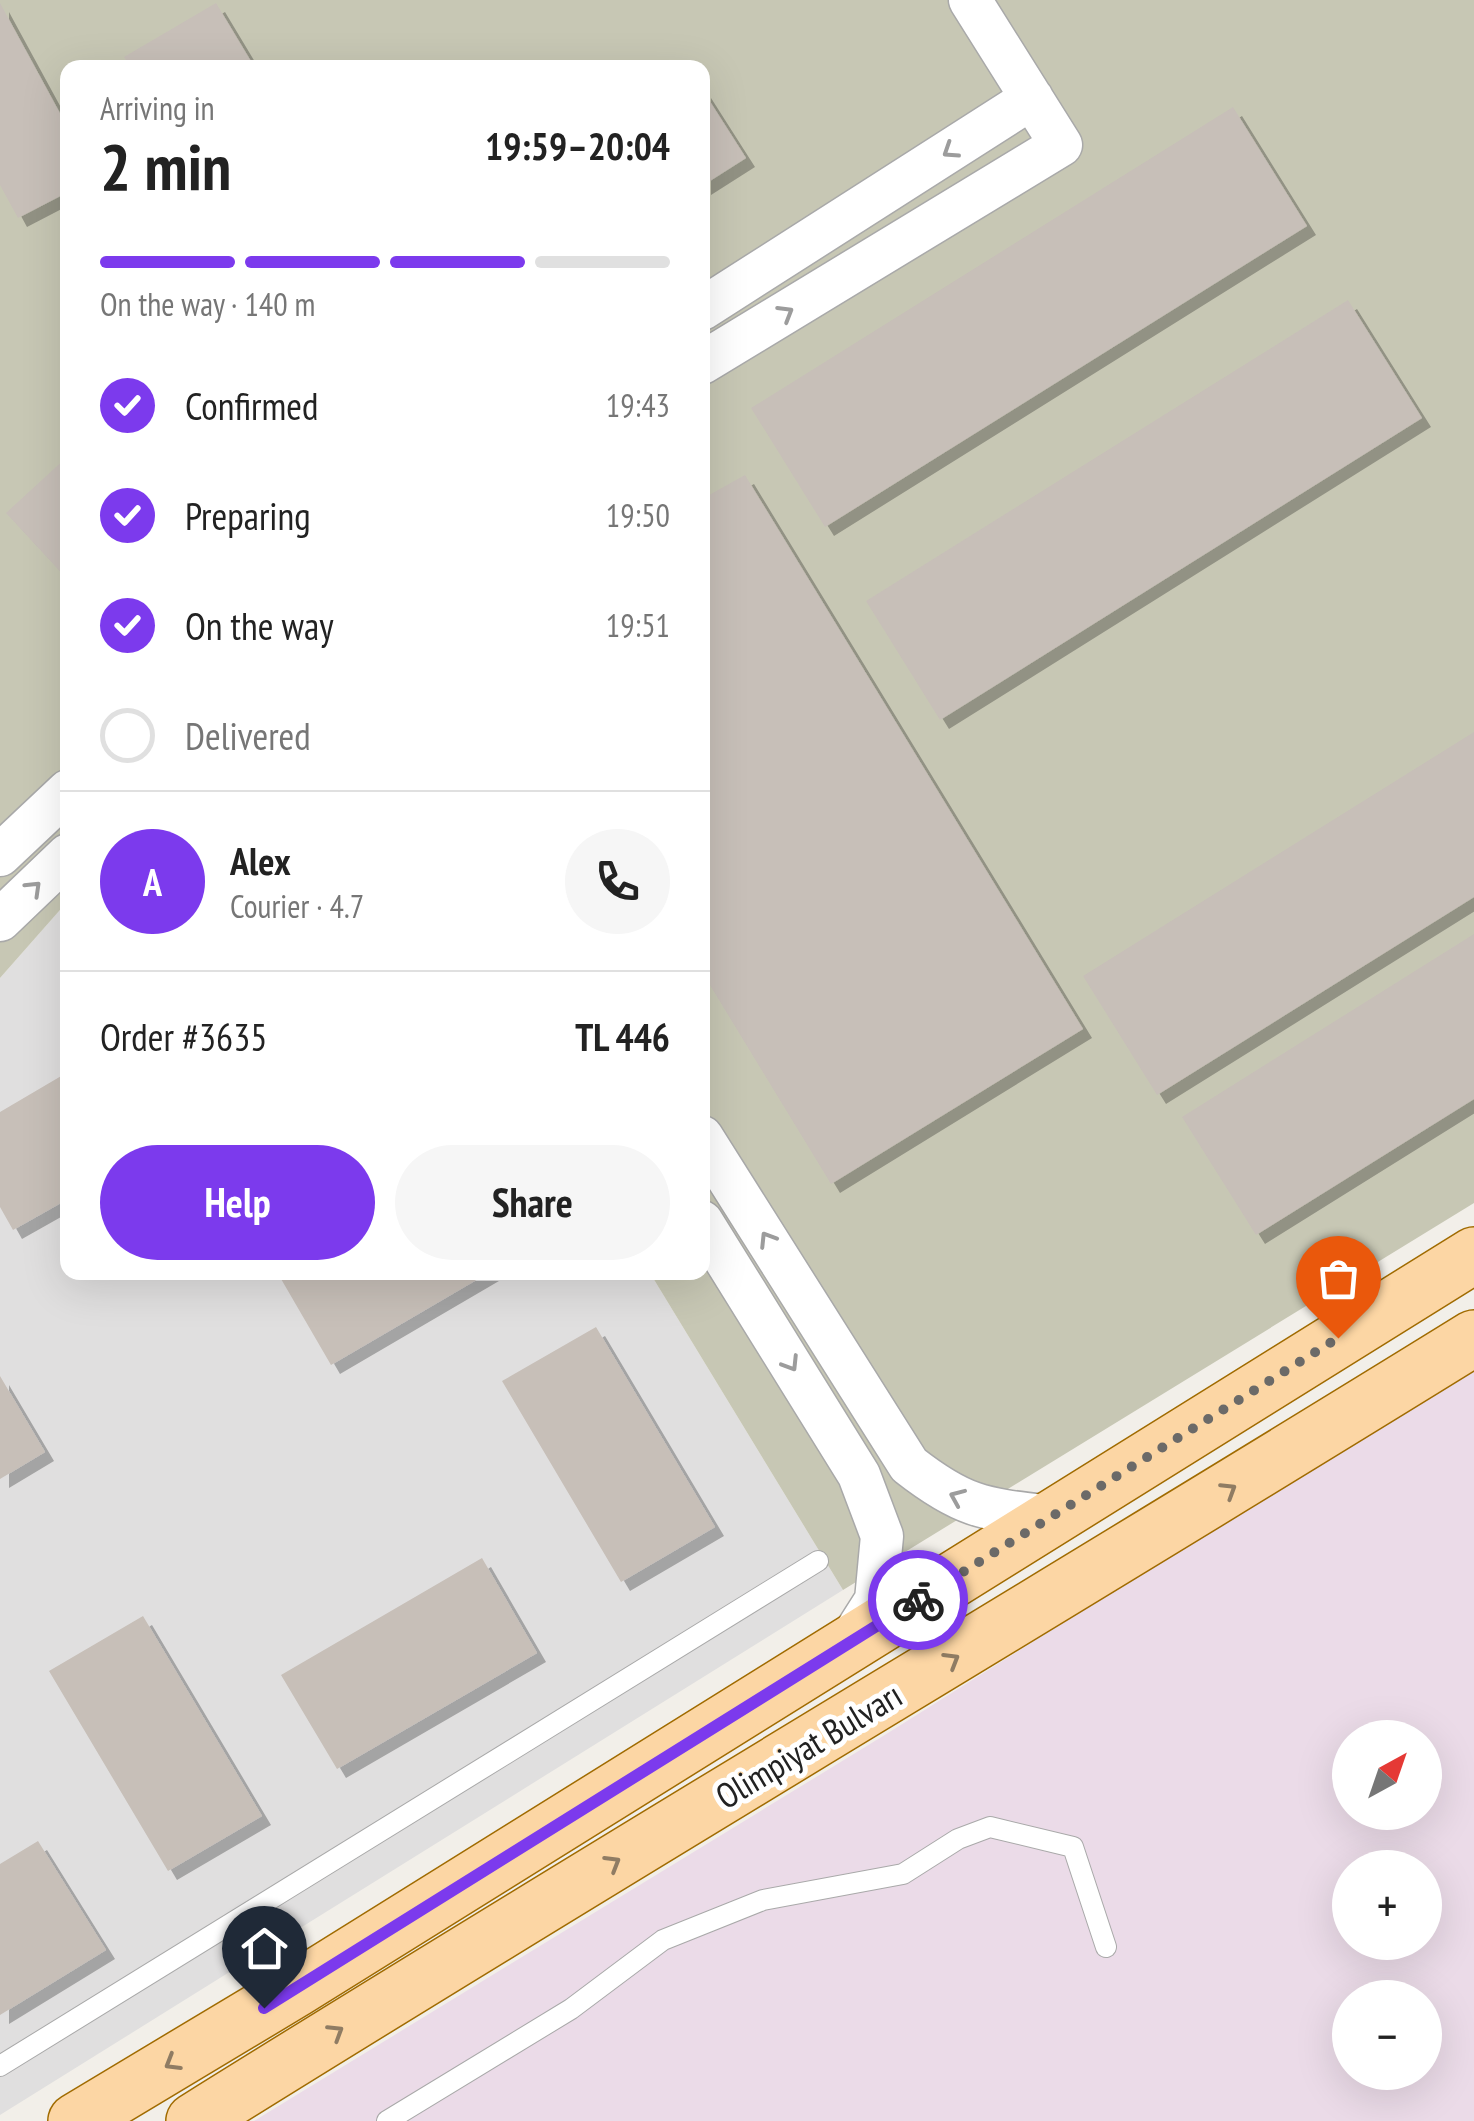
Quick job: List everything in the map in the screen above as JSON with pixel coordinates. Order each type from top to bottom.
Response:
[{"type":"main road","name":"Olimpiyat Bulvarı","points":[[76,2121],[1474,1255]]},
{"type":"main road","name":"Olimpiyat Bulvarı","points":[[194,2121],[497,1932],[1054,1599],[1474,1338]]},
{"type":"street","points":[[710,358],[1061,145],[970,0]]},
{"type":"street","points":[[710,305],[1032,98]]},
{"type":"street","points":[[0,855],[60,799]]},
{"type":"street","points":[[0,920],[60,863]]},
{"type":"street","points":[[710,1150],[909,1464],[952,1498],[998,1510],[1052,1517]]},
{"type":"street","points":[[710,1235],[859,1475],[882,1536],[876,1600],[848,1644]]},
{"type":"lane","points":[[0,2066],[818,1561]]},
{"type":"lane","points":[[386,2121],[571,2009],[663,1940],[763,1900],[903,1874],[958,1840],[990,1827],[1073,1847],[1106,1948]]},
{"type":"shaded area","points":[[0,0],[1474,0],[1474,1203],[843,1590],[654,1280],[710,1280],[710,60],[60,60],[60,910],[0,978]]},
{"type":"shaded area","points":[[60,910],[60,1280],[654,1280],[843,1590],[0,2115],[0,978]]},
{"type":"shaded area","points":[[1474,1365],[1474,2121],[254,2121],[888,1733]]},
{"type":"building","points":[[0,3],[60,113],[60,196],[18,218],[0,185]]},
{"type":"building","points":[[216,3],[250,60],[126,60],[124,57]]},
{"type":"building","points":[[710,102],[746,158],[710,181]]},
{"type":"building","points":[[1233,107],[1307,226],[825,527],[751,408]]},
{"type":"building","points":[[1348,300],[1422,418],[940,720],[866,601]]},
{"type":"building","points":[[60,463],[60,571],[6,513]]},
{"type":"building","points":[[745,475],[1083,1029],[831,1184],[710,985],[710,495]]},
{"type":"building","points":[[1474,732],[1474,897],[1157,1095],[1083,976]]},
{"type":"building","points":[[1474,934],[1474,1099],[1256,1235],[1182,1117]]},
{"type":"building","points":[[60,1077],[60,1204],[13,1230],[0,1207],[0,1112]]},
{"type":"building","points":[[282,1280],[476,1280],[331,1365]]},
{"type":"building","points":[[596,1327],[715,1527],[621,1582],[502,1381]]},
{"type":"building","points":[[0,1376],[45,1452],[0,1479]]},
{"type":"building","points":[[482,1558],[537,1653],[337,1769],[281,1675]]},
{"type":"building","points":[[143,1616],[262,1816],[168,1871],[49,1671]]},
{"type":"building","points":[[38,1841],[106,1950],[0,2015],[0,1864]]},
{"type":"way so far","points":[[918,1600],[1338,1338]]},
{"type":"route","points":[[264,2008],[918,1600]]}]
